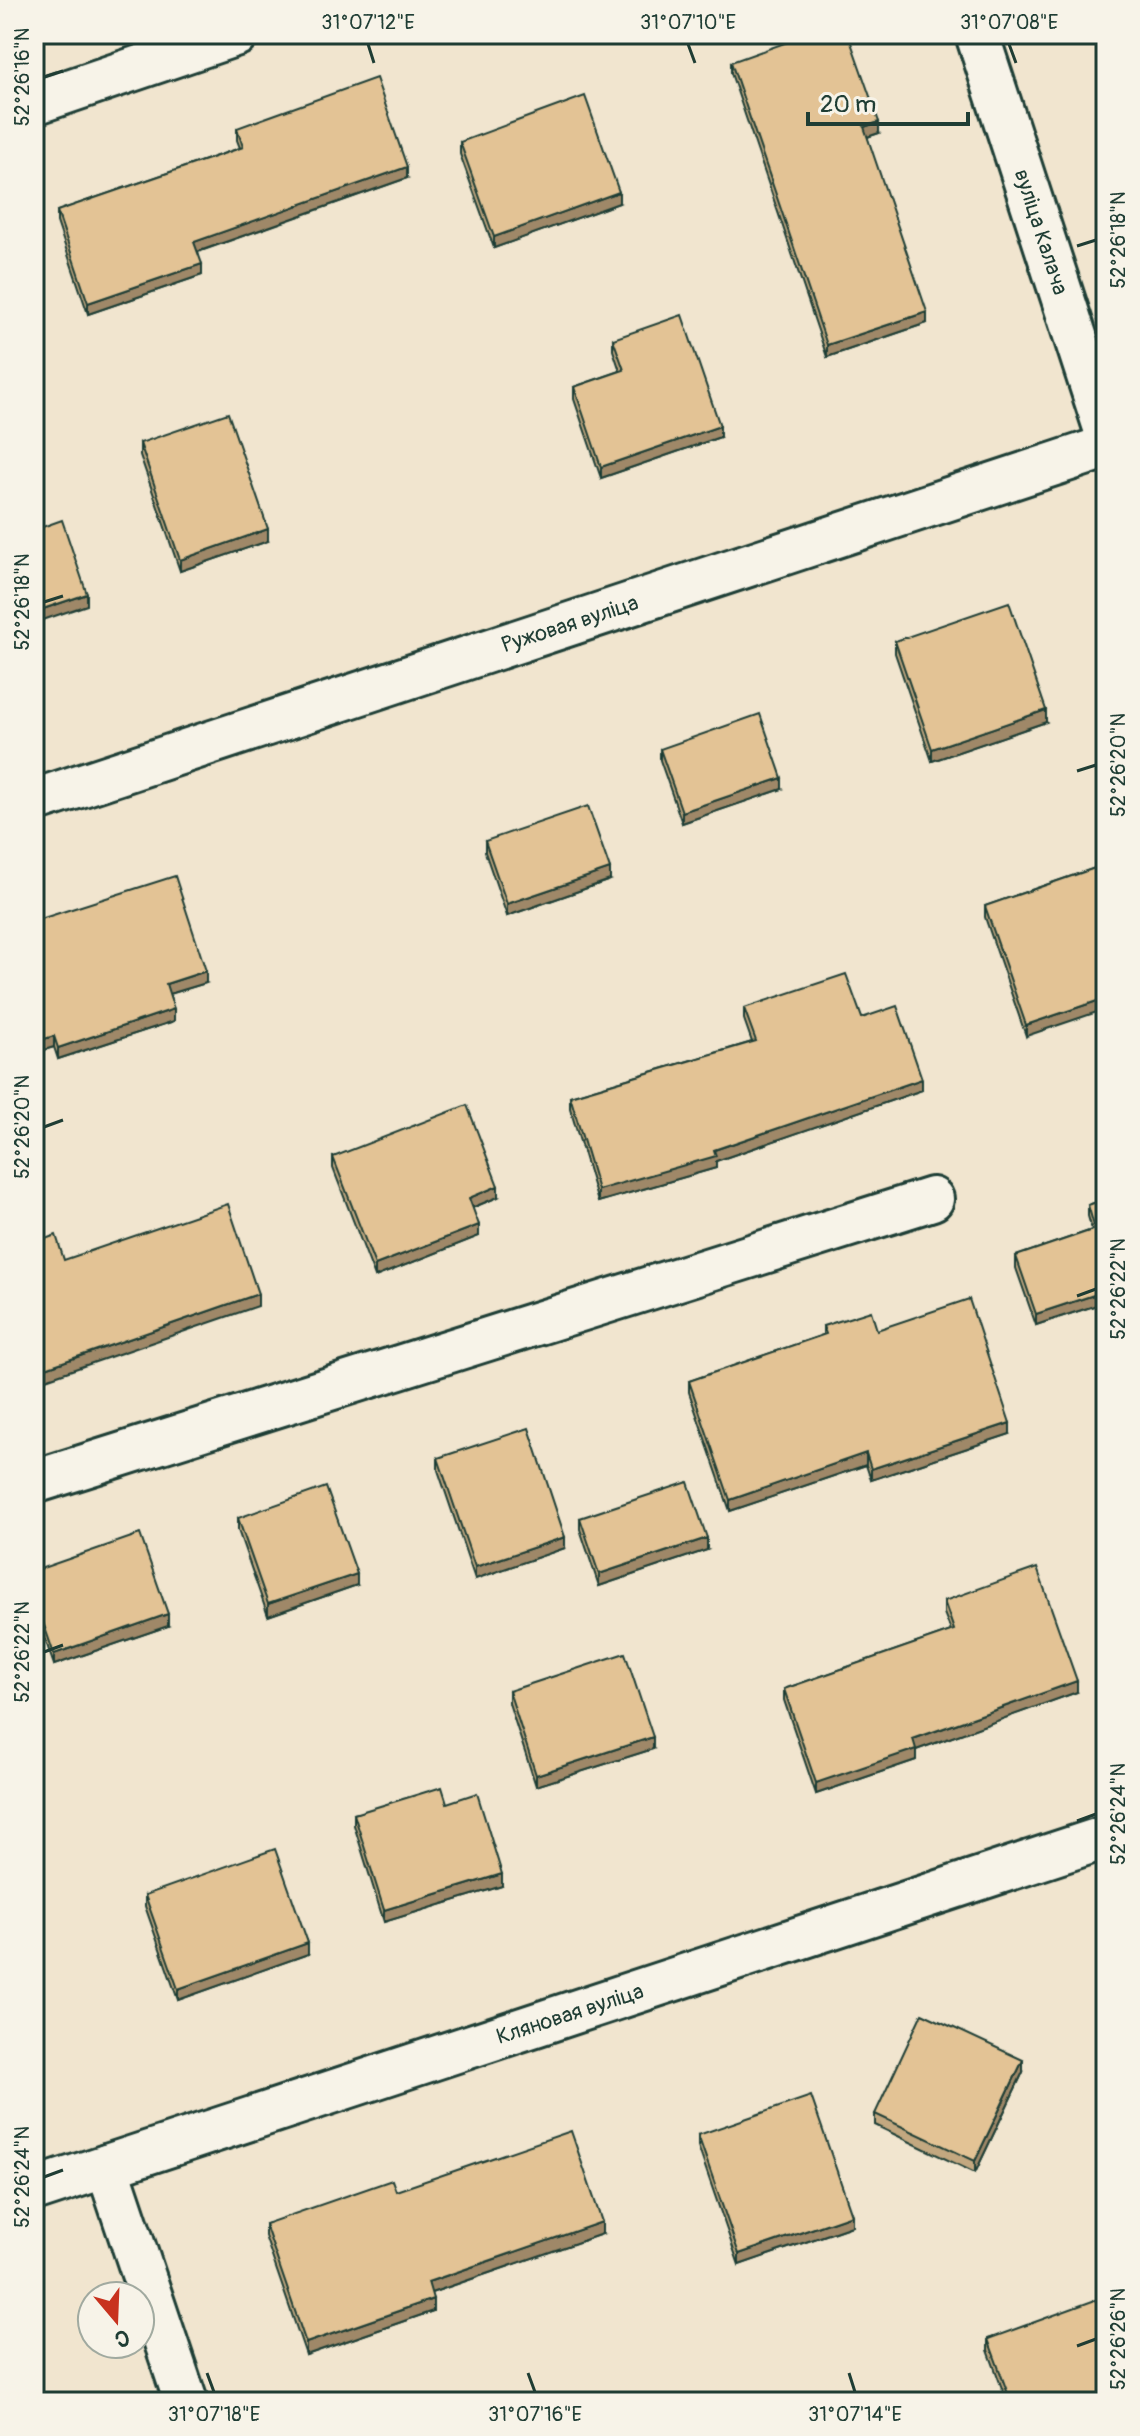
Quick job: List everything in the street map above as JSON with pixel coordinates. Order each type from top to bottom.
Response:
[{"type":"street","points":[[34,103],[237,34]]},
{"type":"street","name":"вуліца Калача","points":[[977,34],[1106,431]]},
{"type":"street","name":"Ружовая вуліца","points":[[34,801],[1106,447]]},
{"type":"street","points":[[34,1482],[932,1199]]},
{"type":"street","name":"Кляновая вуліца","points":[[34,2190],[1106,1837]]},
{"type":"street","points":[[107,2166],[186,2402]]},
{"type":"building","points":[[810,34],[848,34],[879,122],[864,127],[927,312],[827,345],[731,62]]},
{"type":"building","points":[[376,78],[407,167],[194,242],[202,264],[88,303],[57,211],[243,147],[237,128]]},
{"type":"building","points":[[585,96],[619,192],[494,237],[460,142]]},
{"type":"building","points":[[682,315],[720,426],[601,467],[574,387],[624,370],[613,339]]},
{"type":"building","points":[[228,413],[268,529],[180,560],[140,443]]},
{"type":"building","points":[[62,520],[87,594],[34,612],[34,530]]},
{"type":"building","points":[[1009,602],[1046,710],[932,749],[895,641]]},
{"type":"building","points":[[760,714],[782,778],[682,812],[660,749]]},
{"type":"building","points":[[588,806],[610,869],[507,904],[485,841]]},
{"type":"building","points":[[1098,867],[1106,890],[1106,998],[1026,1025],[985,906]]},
{"type":"building","points":[[175,876],[206,971],[166,984],[174,1009],[58,1048],[54,1036],[34,1042],[34,921]]},
{"type":"building","points":[[846,974],[862,1018],[897,1006],[922,1079],[714,1150],[716,1156],[598,1190],[570,1096],[756,1041],[744,1008]]},
{"type":"building","points":[[467,1105],[498,1186],[469,1198],[479,1225],[375,1265],[333,1157]]},
{"type":"building","points":[[1106,1199],[1106,1291],[1036,1314],[1016,1256],[1095,1229],[1088,1205]]},
{"type":"building","points":[[228,1204],[258,1294],[34,1372],[34,1243],[56,1235],[64,1260]]},
{"type":"building","points":[[969,1299],[1010,1423],[871,1469],[866,1453],[730,1500],[689,1381],[826,1334],[823,1326],[871,1311],[877,1330]]},
{"type":"building","points":[[529,1428],[565,1537],[475,1567],[438,1458]]},
{"type":"building","points":[[688,1482],[707,1538],[599,1574],[580,1518]]},
{"type":"building","points":[[326,1487],[357,1574],[268,1604],[238,1518]]},
{"type":"building","points":[[140,1534],[168,1614],[54,1654],[34,1596],[34,1571]]},
{"type":"building","points":[[1037,1568],[1077,1681],[913,1739],[916,1749],[816,1783],[784,1689],[954,1630],[944,1601]]},
{"type":"building","points":[[625,1653],[653,1737],[536,1775],[509,1691]]},
{"type":"building","points":[[442,1787],[447,1803],[477,1793],[502,1874],[384,1910],[354,1814]]},
{"type":"building","points":[[275,1849],[308,1943],[178,1989],[145,1895]]},
{"type":"building","points":[[922,2013],[1023,2060],[975,2161],[875,2114]]},
{"type":"building","points":[[811,2096],[852,2215],[739,2254],[698,2135]]},
{"type":"building","points":[[571,2131],[602,2222],[428,2282],[433,2299],[306,2343],[265,2224],[392,2180],[396,2191]]},
{"type":"building","points":[[1098,2299],[1101,2307],[1106,2305],[1106,2402],[1011,2402],[988,2339]]},
{"type":"building","points":[[34,2384],[40,2402],[34,2402]]}]
